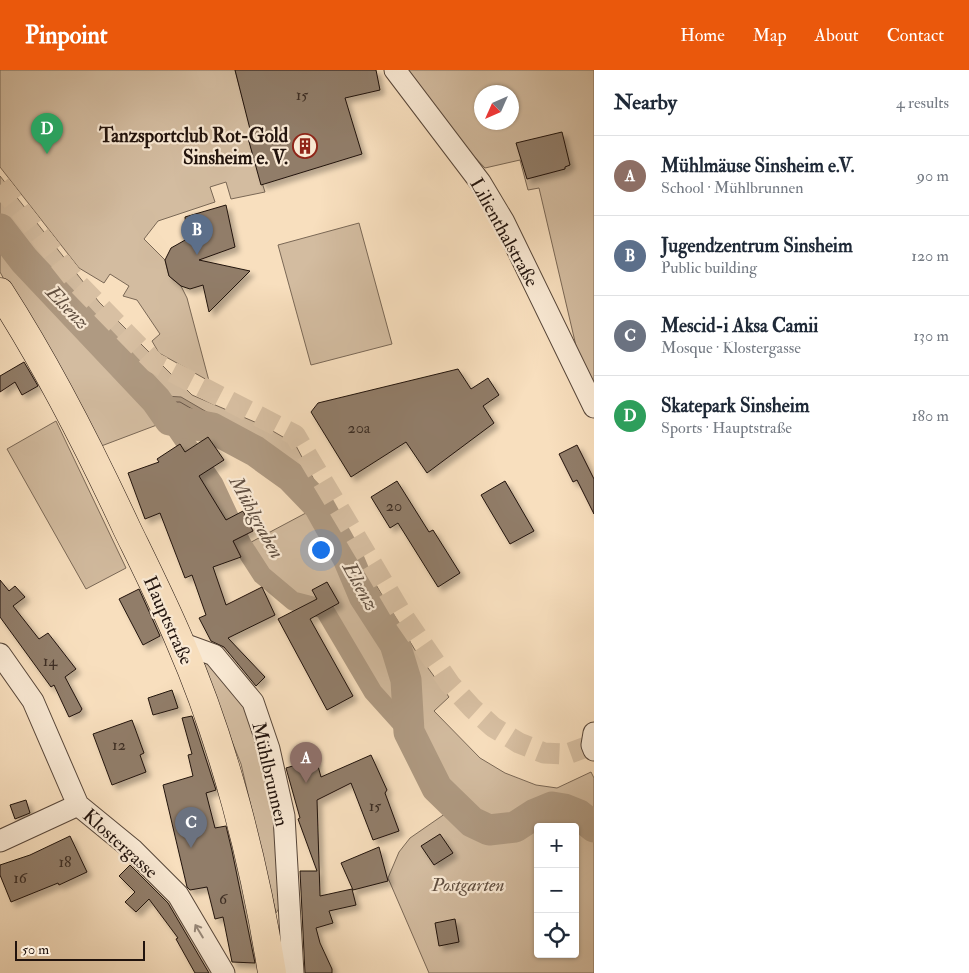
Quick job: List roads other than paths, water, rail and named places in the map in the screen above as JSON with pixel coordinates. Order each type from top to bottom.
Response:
[{"type":"main road","name":"Hauptstraße","points":[[0,292],[44,363],[91,451],[181,643],[230,782],[263,923],[272,973]]},
{"type":"street","name":"Lilienthalstraße","points":[[395,70],[480,182],[494,205],[594,407]]},
{"type":"street","name":"Mühlbrunnen","points":[[181,643],[214,656],[253,702],[269,749],[284,816],[293,973]]},
{"type":"street","name":"Klostergasse","points":[[0,654],[33,701],[78,804],[133,850],[178,895],[224,973]]},
{"type":"street","points":[[0,842],[78,804]]},
{"type":"water","points":[[166,396],[181,397],[212,415],[255,451],[212,428],[170,420],[156,400]]},
{"type":"waterway","name":"Elsenz","points":[[0,229],[24,260],[156,400],[170,420],[212,428],[255,451],[291,477],[319,506],[348,558],[364,596],[395,644],[406,680],[409,732],[437,788],[472,822],[489,830],[515,827],[535,814],[552,807],[579,815],[594,827]]},
{"type":"waterway","name":"Mühlgraben","points":[[170,420],[214,484],[242,544],[262,575],[293,601],[324,609],[373,692],[409,732]]},
{"type":"tunnel","points":[[0,185],[78,284],[155,363],[295,435],[403,616],[450,684],[472,708],[493,727],[519,743],[544,753],[567,754],[592,745]]},
{"type":"place","name":"Tanzsportclub Rot-Gold Sinsheim e. V.","points":[[305,146]]},
{"type":"place","name":"Skatepark Sinsheim","points":[[47,154]]},
{"type":"place","name":"Jugendzentrum Sinsheim","points":[[197,255]]},
{"type":"place","name":"Mühlmäuse Sinsheim e.V.","points":[[306,783]]},
{"type":"place","name":"Mescid-i Aksa Camii","points":[[191,848]]},
{"type":"park label","name":"Postgarten","points":[[468,884]]}]
